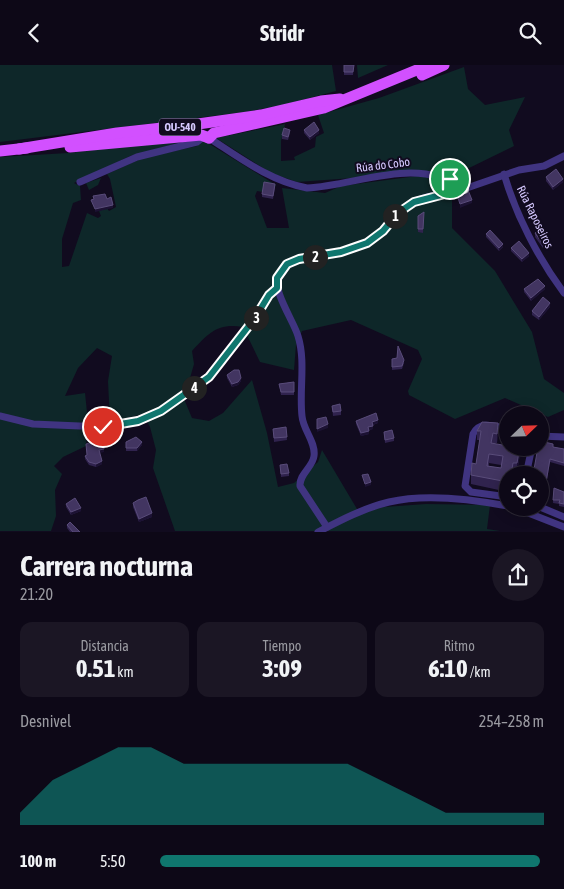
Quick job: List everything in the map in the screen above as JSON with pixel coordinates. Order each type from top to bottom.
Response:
[{"type":"main road","name":"OU-540","points":[[0,151],[241,127],[324,108],[340,99],[429,65]]},
{"type":"main road","points":[[392,80],[403,81],[444,65]]},
{"type":"main road","name":"OU-540","points":[[19,149],[117,133],[162,129],[202,132],[261,115],[321,101],[340,99]]},
{"type":"street","points":[[80,182],[137,157],[197,142],[202,132]]},
{"type":"street","name":"Rúa do Cobo","points":[[202,132],[266,174],[290,184],[319,187],[342,181],[422,171],[450,179],[464,189]]},
{"type":"street","points":[[328,527],[300,486],[302,478],[312,464],[315,454],[302,415],[298,337],[277,288],[277,278],[287,264],[299,259],[341,252],[367,243],[383,231],[398,213],[414,202],[464,189],[504,174],[544,166],[564,157]]},
{"type":"street","name":"Rúa Raposeiros","points":[[504,174],[511,199],[522,221],[564,293]]},
{"type":"street","points":[[0,416],[33,424],[103,427],[138,421],[161,411],[216,371],[255,318],[269,295],[277,288]]},
{"type":"street","points":[[499,427],[486,424],[480,425],[473,434],[465,487],[467,490],[499,495]]},
{"type":"street","points":[[549,436],[564,437]]},
{"type":"street","points":[[318,531],[390,502],[445,499],[499,505]]},
{"type":"street","points":[[549,511],[564,517]]},
{"type":"street","points":[[536,516],[564,527]]},
{"type":"green space","points":[[0,65],[332,65],[336,91],[283,105],[245,112],[0,142]]},
{"type":"green space","points":[[357,65],[388,65],[358,78]]},
{"type":"green space","points":[[464,67],[468,89],[485,105],[525,97],[509,130],[514,146],[465,170],[297,182],[271,173],[216,138],[285,124],[281,141],[281,161],[295,160],[294,157],[315,147],[316,137],[324,133],[318,115],[379,98]]},
{"type":"green space","points":[[197,138],[130,156],[74,183],[80,186],[81,200],[73,203],[62,239],[62,267],[69,266],[87,213],[98,218],[101,216],[99,211],[107,208],[109,211],[116,207],[110,179],[107,174],[143,158],[197,146],[203,140],[276,185],[263,192],[257,191],[255,196],[267,228],[289,228],[282,188],[325,193],[341,186],[425,175],[452,185],[452,228],[495,271],[532,332],[544,379],[564,393],[564,410],[549,417],[549,406],[523,406],[505,398],[455,419],[409,395],[408,391],[422,359],[418,350],[351,320],[302,331],[296,345],[294,370],[260,362],[243,327],[220,328],[209,334],[192,351],[194,364],[184,399],[192,418],[209,421],[223,413],[252,380],[267,433],[278,487],[294,483],[318,462],[322,450],[357,509],[426,504],[490,505],[487,529],[500,531],[175,531],[153,468],[156,450],[150,427],[143,414],[110,422],[108,381],[112,356],[97,348],[78,368],[65,396],[85,393],[88,422],[86,446],[63,457],[54,466],[62,474],[55,490],[56,516],[51,531],[0,531],[0,157],[68,153]]},
{"type":"green space","points":[[101,178],[98,185],[89,190],[86,183]]},
{"type":"building","points":[[344,65],[354,65],[353,72],[344,72]]},
{"type":"building","points":[[314,122],[319,130],[310,137],[304,130]]},
{"type":"building","points":[[284,128],[290,130],[288,137],[282,135]]},
{"type":"building","points":[[556,169],[563,179],[553,187],[546,177]]},
{"type":"building","points":[[264,182],[275,184],[273,196],[262,194]]},
{"type":"building","points":[[468,190],[472,200],[460,204],[457,195]]},
{"type":"building","points":[[105,194],[107,199],[111,197],[113,205],[95,209],[91,200],[94,199],[93,196]]},
{"type":"building","points":[[424,212],[423,229],[418,229],[418,216]]},
{"type":"building","points":[[541,229],[549,240],[543,244],[535,233]]},
{"type":"building","points":[[490,230],[503,244],[499,248],[486,234]]},
{"type":"building","points":[[519,241],[529,253],[522,259],[511,248]]},
{"type":"building","points":[[538,279],[545,286],[531,298],[524,289]]},
{"type":"building","points":[[543,297],[550,303],[539,317],[532,311]]},
{"type":"building","points":[[398,346],[404,360],[402,366],[392,367],[392,359],[397,358]]},
{"type":"building","points":[[234,370],[239,370],[241,378],[238,382],[232,384],[227,375]]},
{"type":"building","points":[[294,382],[294,392],[281,392],[279,384]]},
{"type":"building","points":[[340,404],[341,411],[333,412],[332,406]]},
{"type":"building","points":[[376,413],[378,420],[372,422],[373,426],[368,427],[369,431],[361,433],[356,421]]},
{"type":"building","points":[[326,417],[328,424],[317,429],[317,419]]},
{"type":"building","points":[[482,422],[498,423],[497,434],[493,433],[491,443],[499,444],[499,455],[489,454],[487,466],[499,468],[499,480],[471,475],[472,463],[476,464],[481,431],[477,431]]},
{"type":"building","points":[[286,427],[287,437],[274,438],[273,429]]},
{"type":"building","points":[[392,430],[394,438],[385,440],[384,432]]},
{"type":"building","points":[[136,437],[142,442],[137,448],[126,448],[126,442]]},
{"type":"building","points":[[104,438],[104,449],[99,450],[102,461],[96,464],[89,462],[85,456],[87,455],[86,444],[93,442],[93,439]]},
{"type":"building","points":[[549,443],[553,444],[553,447],[564,449],[564,463],[550,459],[549,466],[535,466],[536,456],[549,456]]},
{"type":"building","points":[[503,456],[518,456],[517,463],[513,463],[512,466],[501,466]]},
{"type":"building","points":[[287,464],[289,473],[281,474],[280,465]]},
{"type":"building","points":[[368,474],[371,482],[365,484],[362,475]]},
{"type":"building","points":[[554,488],[564,492],[564,504],[559,503],[560,500],[553,500]]},
{"type":"building","points":[[146,497],[152,513],[139,519],[133,503]]},
{"type":"building","points":[[75,498],[81,508],[71,512],[66,504]]},
{"type":"building","points":[[70,522],[80,532],[73,532],[67,525]]},
{"type":"route","points":[[103,427],[138,421],[161,411],[216,371],[255,318],[266,299],[277,288],[277,278],[287,264],[299,259],[341,252],[367,243],[383,231],[398,213],[414,202],[427,197],[445,195],[464,189],[450,179]]}]
